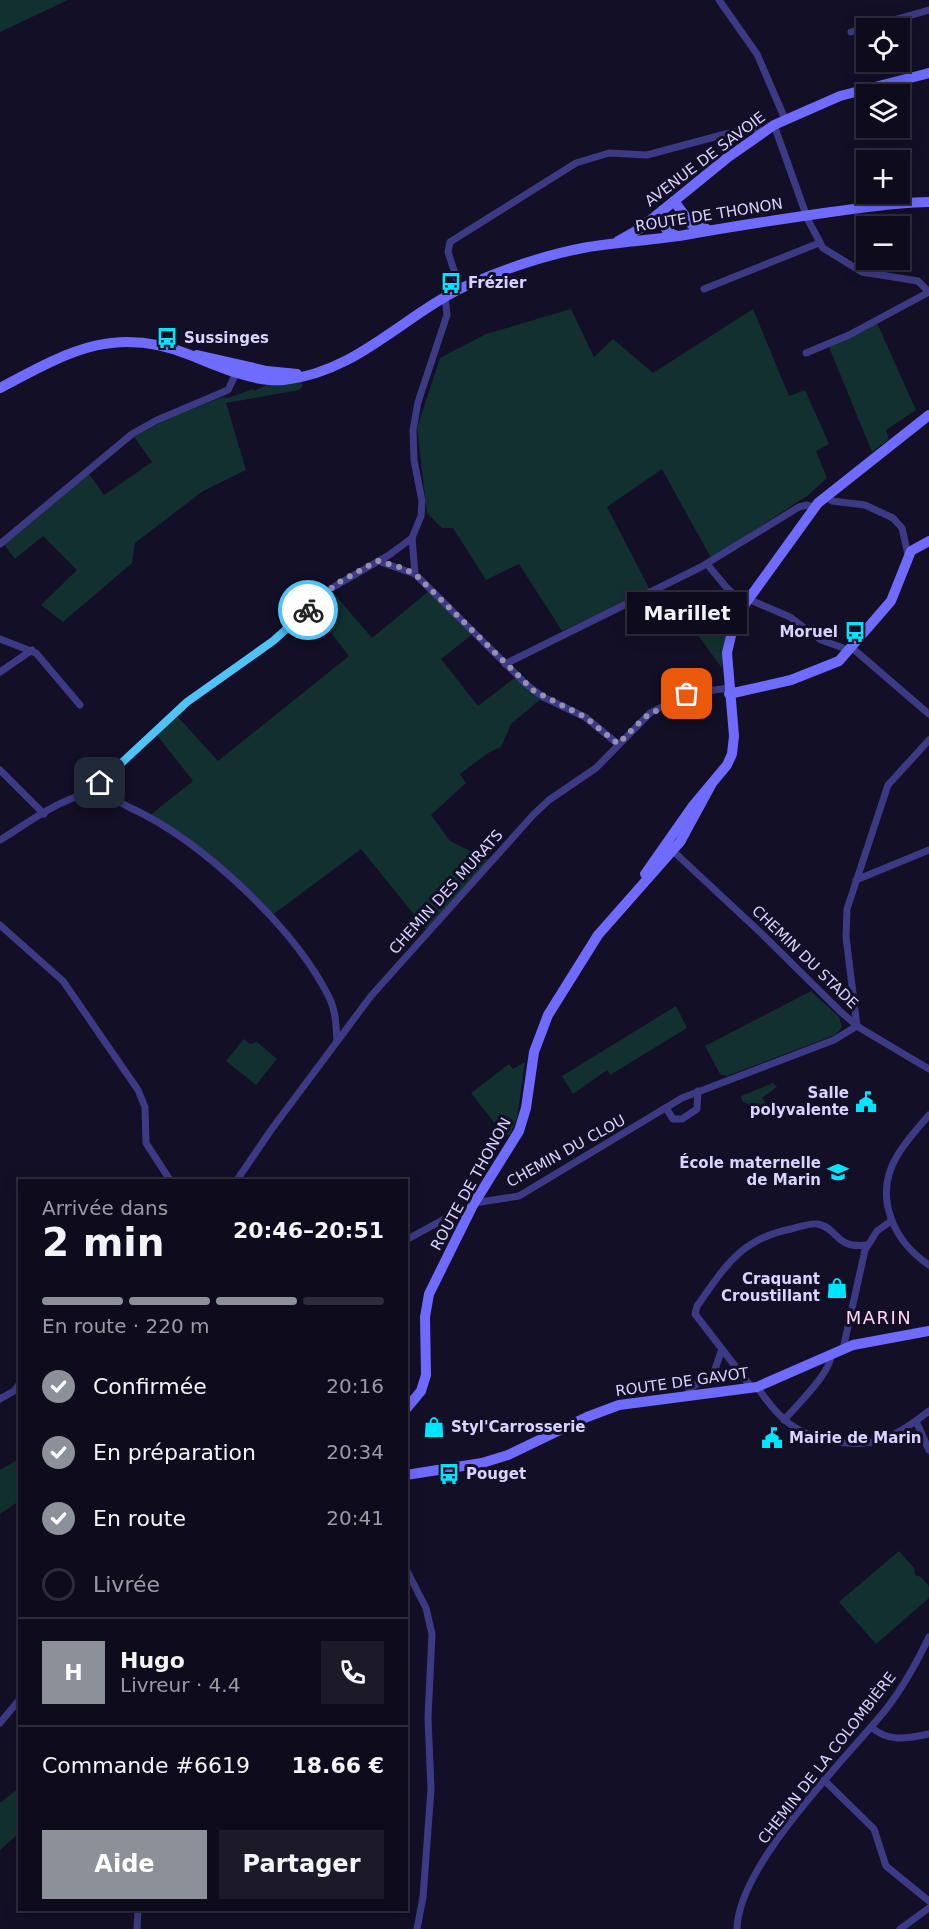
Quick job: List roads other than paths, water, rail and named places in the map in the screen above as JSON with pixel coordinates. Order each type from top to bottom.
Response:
[{"type":"street","points":[[719,0],[757,54],[775,125],[807,216],[819,243],[828,252],[862,272],[918,281],[929,292],[849,335],[806,353]]},
{"type":"street","points":[[851,32],[929,10]]},
{"type":"street","name":"AVENUE DE SAVOIE","points":[[607,245],[627,237],[775,125],[840,96],[929,73]]},
{"type":"street","points":[[460,289],[448,252],[450,242],[571,165],[609,153],[647,155],[748,128],[775,125]]},
{"type":"street","points":[[675,201],[691,224],[710,229]]},
{"type":"street","name":"ROUTE DE THONON","points":[[0,388],[69,352],[101,343],[137,342],[239,368],[278,381],[308,375],[330,370],[353,359],[460,289],[540,260],[607,245],[678,236],[710,229],[893,204],[929,202]]},
{"type":"street","points":[[663,210],[662,222],[665,229],[678,236]]},
{"type":"street","points":[[704,289],[819,243]]},
{"type":"street","points":[[415,574],[412,538],[422,509],[413,451],[414,419],[447,315],[445,297]]},
{"type":"street","points":[[0,544],[132,434],[157,420],[232,387],[239,368]]},
{"type":"street","name":"ROUTE DE THONON","points":[[408,1407],[421,1391],[426,1375],[425,1317],[429,1294],[472,1208],[519,1131],[534,1052],[548,1016],[588,949],[670,848],[692,807],[727,765],[734,748],[728,644],[747,602],[814,507],[929,415]]},
{"type":"street","points":[[825,496],[832,501],[865,505],[893,518],[902,528],[908,555]]},
{"type":"street","points":[[505,664],[537,646],[606,616],[707,564],[799,507],[807,505],[814,507]]},
{"type":"street","points":[[94,794],[105,778],[187,702],[273,641],[336,584],[378,561],[412,538]]},
{"type":"street","points":[[729,691],[779,683],[827,668],[839,661],[894,597],[908,555],[914,548],[929,541]]},
{"type":"street","points":[[378,561],[415,574],[513,673],[538,694],[585,717],[618,744]]},
{"type":"street","points":[[707,564],[726,588],[747,602],[790,617],[821,639],[850,649],[929,714]]},
{"type":"street","points":[[0,639],[32,650],[80,705]]},
{"type":"street","points":[[0,672],[32,650]]},
{"type":"street","name":"CHEMIN DES MURATS","points":[[238,1179],[337,1041],[384,981],[532,815],[549,800],[596,768],[639,721],[669,702],[698,691],[729,691]]},
{"type":"street","points":[[857,1026],[845,925],[856,880],[888,785],[929,741]]},
{"type":"street","points":[[0,770],[45,814]]},
{"type":"street","points":[[0,840],[72,799],[94,794],[118,802],[173,830],[265,909],[328,994],[334,1010],[337,1041]]},
{"type":"street","name":"CHEMIN DU STADE","points":[[670,848],[857,1026],[929,1070]]},
{"type":"street","points":[[856,880],[929,850]]},
{"type":"street","points":[[0,925],[63,981],[138,1090],[145,1107],[146,1143],[169,1179]]},
{"type":"street","name":"CHEMIN DU CLOU","points":[[408,1239],[459,1211],[519,1196],[698,1091],[834,1040],[857,1026]]},
{"type":"street","points":[[666,1108],[673,1119],[682,1119],[697,1109],[698,1091]]},
{"type":"street","points":[[929,1115],[900,1151],[891,1168],[887,1198],[891,1221],[907,1248],[929,1265]]},
{"type":"street","points":[[843,1349],[867,1245],[877,1231],[891,1221]]},
{"type":"street","points":[[867,1245],[845,1244],[824,1227],[813,1224],[765,1235],[736,1254],[695,1311],[698,1319],[754,1387],[784,1420],[800,1431],[817,1437],[863,1443],[886,1438],[929,1411]]},
{"type":"street","name":"ROUTE DE GAVOT","points":[[408,1475],[495,1459],[610,1408],[686,1395],[754,1387],[843,1349],[875,1340],[929,1332]]},
{"type":"street","points":[[686,1395],[691,1388],[714,1372],[722,1349]]},
{"type":"street","points":[[784,1420],[818,1381],[831,1359],[831,1354]]},
{"type":"street","points":[[0,1399],[14,1391],[18,1386]]},
{"type":"street","points":[[916,1420],[929,1450]]},
{"type":"street","points":[[408,1573],[426,1608],[432,1634],[428,1718],[431,1789],[423,1897],[417,1929]]},
{"type":"street","name":"CHEMIN DE LA COLOMBIÈRE","points":[[737,1929],[740,1906],[749,1886],[777,1842],[824,1780],[871,1727],[904,1684],[929,1637]]},
{"type":"street","points":[[0,1723],[18,1701]]},
{"type":"street","points":[[871,1727],[881,1734],[894,1738],[929,1734]]},
{"type":"street","points":[[824,1780],[874,1829],[886,1866],[929,1901]]},
{"type":"street","points":[[900,1929],[929,1908]]},
{"type":"street","points":[[136,1929],[138,1911]]},
{"type":"place","name":"Frézier","points":[[451,283]]},
{"type":"place","name":"Sussinges","points":[[167,338]]},
{"type":"place","name":"Moruel","points":[[855,632]]},
{"type":"place","name":"Marillet","points":[[687,694]]},
{"type":"place","name":"Salle polyvalente","points":[[866,1102]]},
{"type":"place","name":"École maternelle de Marin","points":[[838,1172]]},
{"type":"place","name":"Craquant Croustillant","points":[[837,1288]]},
{"type":"place","name":"Styl'Carrosserie","points":[[434,1427]]},
{"type":"place","name":"Mairie de Marin","points":[[772,1438]]},
{"type":"place","name":"Pouget","points":[[449,1474]]},
{"type":"district","name":"MARIN","points":[[879,1317]]}]
